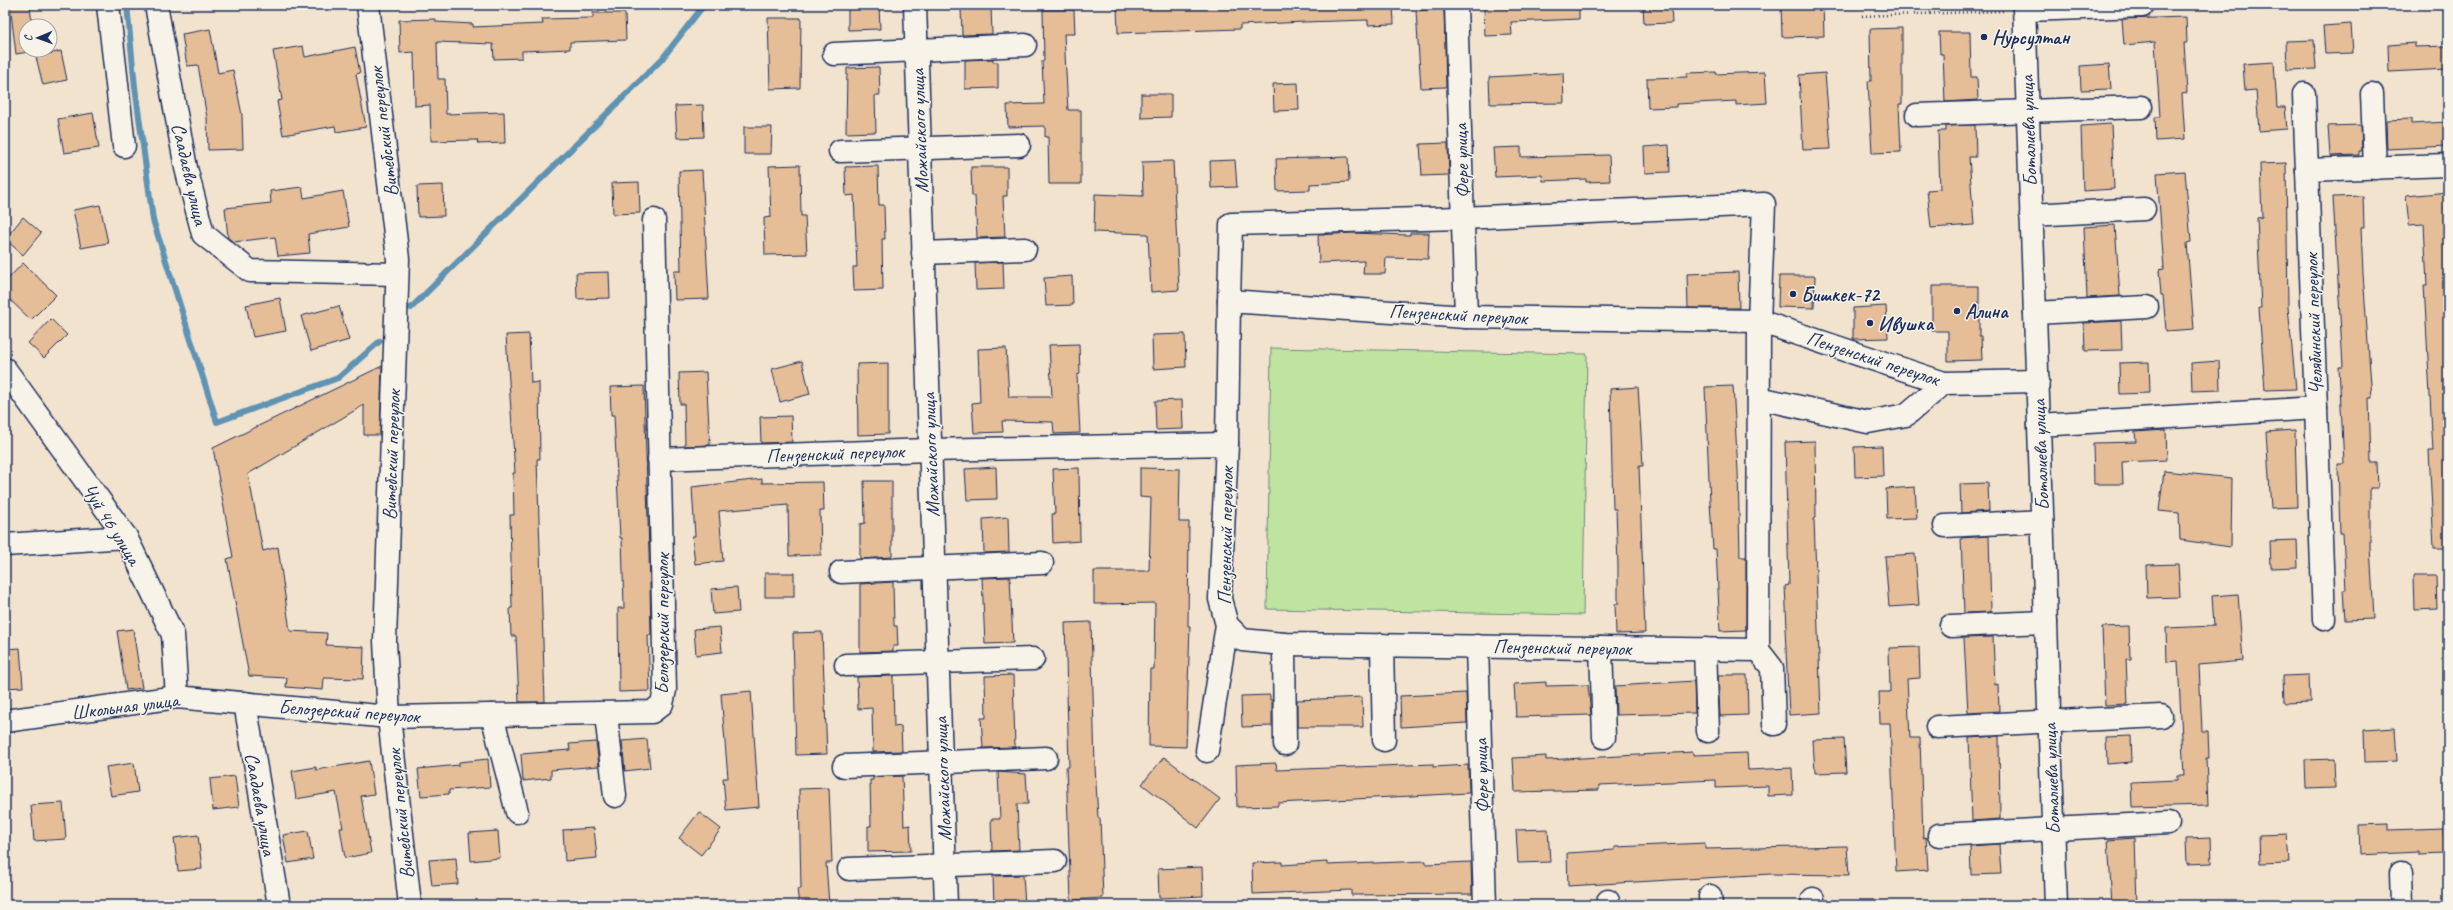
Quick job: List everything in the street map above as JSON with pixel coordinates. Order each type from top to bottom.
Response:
[{"type":"street","points":[[108,5],[124,146]]},
{"type":"street","name":"Саадаева улица","points":[[156,5],[186,168],[203,234],[250,271],[397,274]]},
{"type":"street","name":"Витебский переулок","points":[[368,5],[398,259],[385,641],[389,717],[410,905]]},
{"type":"street","name":"Можайского улица","points":[[915,5],[946,905]]},
{"type":"street","name":"Фере улица","points":[[1456,5],[1466,317]]},
{"type":"street","points":[[2024,8],[2142,6]]},
{"type":"street","name":"Боталиева улица","points":[[2024,8],[2056,905]]},
{"type":"street","points":[[834,54],[1025,45]]},
{"type":"street","name":"Челябинский переулок","points":[[2304,94],[2324,619]]},
{"type":"street","points":[[2372,94],[2375,168]]},
{"type":"street","points":[[1917,115],[2141,107]]},
{"type":"street","points":[[840,151],[1019,145]]},
{"type":"street","points":[[2307,170],[2448,165]]},
{"type":"street","points":[[1228,301],[1231,224],[1462,218],[1764,204],[1760,321],[1758,650],[1772,668],[1774,724]]},
{"type":"street","points":[[2031,215],[2144,209]]},
{"type":"street","name":"Белозерский переулок","points":[[245,703],[389,717],[652,712],[662,704],[665,690],[654,220]]},
{"type":"street","points":[[923,253],[1025,249]]},
{"type":"street","name":"Пензенский переулок","points":[[1758,650],[1284,644],[1242,640],[1227,625],[1220,599],[1227,444],[1228,301],[1466,317],[1760,321],[1944,383],[2038,381]]},
{"type":"street","points":[[2035,313],[2147,307]]},
{"type":"street","name":"Чуй 46 улица","points":[[6,372],[126,537],[173,635],[177,697]]},
{"type":"street","points":[[1759,398],[1868,422],[1906,415],[1944,383]]},
{"type":"street","points":[[2039,425],[2316,408]]},
{"type":"street","name":"Пензенский переулок","points":[[659,459],[930,450],[1227,444]]},
{"type":"street","points":[[1945,526],[2042,521]]},
{"type":"street","points":[[5,545],[126,537]]},
{"type":"street","points":[[841,572],[934,566],[1042,563]]},
{"type":"street","points":[[1951,626],[2046,622]]},
{"type":"street","points":[[1207,751],[1227,625]]},
{"type":"street","points":[[1284,644],[1285,744]]},
{"type":"street","points":[[1382,645],[1384,740]]},
{"type":"street","name":"Фере улица","points":[[1477,646],[1485,905]]},
{"type":"street","points":[[1602,648],[1604,737]]},
{"type":"street","points":[[1705,649],[1708,731]]},
{"type":"street","points":[[846,665],[1033,659]]},
{"type":"street","name":"Школьная улица","points":[[5,721],[177,697],[245,703]]},
{"type":"street","name":"Саадаева улица","points":[[245,703],[279,905]]},
{"type":"street","points":[[606,714],[615,796]]},
{"type":"street","points":[[492,715],[517,812]]},
{"type":"street","points":[[1937,727],[2161,716]]},
{"type":"street","points":[[844,766],[1046,758]]},
{"type":"street","points":[[1939,835],[2168,822]]},
{"type":"street","points":[[849,869],[1055,861]]},
{"type":"street","points":[[2401,873],[2402,905]]},
{"type":"path","points":[[1862,16],[2024,8]]},
{"type":"green space","points":[[1271,348],[1587,354],[1583,615],[1267,609]]},
{"type":"building","points":[[10,5],[30,5],[31,18],[18,18],[18,54],[16,54]]},
{"type":"building","points":[[848,5],[879,5],[880,29],[848,30]]},
{"type":"building","points":[[1393,5],[1394,24],[1368,25],[1368,20],[1304,22],[1240,25],[1240,29],[1118,33],[1117,6]]},
{"type":"building","points":[[1579,5],[1579,19],[1511,22],[1512,35],[1485,36],[1484,7]]},
{"type":"building","points":[[1643,5],[1671,5],[1672,23],[1644,24]]},
{"type":"building","points":[[1781,5],[1823,5],[1824,36],[1782,37]]},
{"type":"building","points":[[991,7],[992,34],[962,35],[961,8]]},
{"type":"building","points":[[1444,9],[1446,87],[1421,88],[1416,11]]},
{"type":"building","points":[[1043,10],[1074,10],[1075,34],[1064,34],[1068,110],[1081,110],[1081,184],[1049,184],[1048,137],[1045,137],[1045,126],[1008,127],[1007,105],[1044,104],[1042,61],[1044,61]]},
{"type":"building","points":[[593,13],[625,13],[626,40],[570,42],[570,49],[522,51],[522,58],[494,59],[493,44],[437,42],[438,79],[445,79],[446,114],[504,112],[505,143],[478,144],[477,140],[431,141],[430,105],[415,106],[414,52],[400,53],[399,20],[436,19],[436,22],[473,24],[473,27],[543,24],[542,19],[593,18]]},
{"type":"building","points":[[2186,17],[2187,43],[2184,43],[2187,93],[2182,94],[2185,139],[2156,141],[2155,117],[2160,117],[2155,42],[2124,45],[2122,19]]},
{"type":"building","points":[[768,18],[801,18],[800,88],[770,89]]},
{"type":"building","points":[[2351,24],[2353,53],[2325,54],[2323,26]]},
{"type":"building","points":[[1902,28],[1902,104],[1899,104],[1901,152],[1872,153],[1868,81],[1871,81],[1870,29]]},
{"type":"building","points":[[210,29],[218,73],[233,70],[242,115],[243,149],[208,150],[207,118],[198,65],[187,66],[182,34]]},
{"type":"building","points":[[1939,32],[1970,32],[1971,77],[1977,77],[1978,100],[1945,102],[1943,54],[1940,54]]},
{"type":"building","points":[[2314,40],[2316,69],[2287,70],[2286,41]]},
{"type":"building","points":[[2415,43],[2415,47],[2448,46],[2448,69],[2389,72],[2388,45]]},
{"type":"building","points":[[303,46],[305,57],[355,47],[360,73],[356,74],[366,127],[336,132],[335,126],[283,135],[277,101],[282,100],[273,51]]},
{"type":"building","points":[[61,51],[67,80],[43,85],[36,58],[58,58],[58,52]]},
{"type":"building","points":[[993,59],[993,62],[998,62],[998,88],[965,89],[965,60]]},
{"type":"building","points":[[2274,62],[2277,107],[2285,107],[2287,129],[2259,131],[2256,90],[2245,91],[2243,64]]},
{"type":"building","points":[[2109,64],[2111,89],[2081,90],[2080,66]]},
{"type":"building","points":[[879,67],[880,95],[875,95],[876,132],[846,133],[847,68]]},
{"type":"building","points":[[1716,72],[1716,74],[1765,72],[1767,103],[1736,105],[1736,101],[1676,104],[1676,107],[1648,108],[1647,78],[1687,77],[1687,73]]},
{"type":"building","points":[[1563,73],[1564,103],[1490,104],[1489,77]]},
{"type":"building","points":[[1825,73],[1831,149],[1803,150],[1799,75]]},
{"type":"building","points":[[1298,83],[1299,110],[1274,111],[1273,84]]},
{"type":"building","points":[[1141,94],[1171,94],[1171,117],[1141,118]]},
{"type":"building","points":[[703,105],[704,137],[677,138],[675,106]]},
{"type":"building","points":[[93,113],[99,148],[64,153],[58,119]]},
{"type":"building","points":[[2411,119],[2411,124],[2448,122],[2448,146],[2387,149],[2386,120]]},
{"type":"building","points":[[2111,124],[2114,189],[2083,191],[2081,126]]},
{"type":"building","points":[[1975,125],[1976,157],[1969,157],[1974,225],[1931,228],[1927,190],[1940,189],[1938,131],[1946,131],[1946,126]]},
{"type":"building","points":[[2361,125],[2362,151],[2359,151],[2359,155],[2330,156],[2328,126]]},
{"type":"building","points":[[744,127],[772,127],[771,154],[744,154]]},
{"type":"building","points":[[1448,143],[1449,175],[1422,176],[1420,144]]},
{"type":"building","points":[[1669,145],[1670,172],[1645,173],[1644,147]]},
{"type":"building","points":[[1521,147],[1521,157],[1609,155],[1610,181],[1586,182],[1586,179],[1543,181],[1542,175],[1495,177],[1493,148]]},
{"type":"building","points":[[1348,157],[1349,182],[1310,184],[1310,190],[1277,191],[1276,159]]},
{"type":"building","points":[[1235,160],[1237,187],[1211,188],[1210,161]]},
{"type":"building","points":[[1173,161],[1179,290],[1151,292],[1148,234],[1094,232],[1095,194],[1143,196],[1142,162]]},
{"type":"building","points":[[2286,163],[2288,307],[2296,389],[2265,390],[2259,308],[2261,308],[2257,218],[2262,217],[2260,164]]},
{"type":"building","points":[[800,165],[801,216],[805,216],[807,254],[765,255],[764,218],[771,217],[769,166]]},
{"type":"building","points":[[878,166],[879,205],[884,205],[885,239],[882,239],[883,290],[854,291],[853,267],[857,267],[854,195],[846,196],[845,167]]},
{"type":"building","points":[[971,167],[1007,167],[1007,196],[1003,196],[1005,237],[977,238],[975,196],[972,196]]},
{"type":"building","points":[[702,170],[709,299],[675,300],[674,271],[681,271],[679,171]]},
{"type":"building","points":[[2185,171],[2191,242],[2187,243],[2194,329],[2166,331],[2159,270],[2164,269],[2157,173]]},
{"type":"building","points":[[639,182],[640,213],[613,214],[612,183]]},
{"type":"building","points":[[443,185],[444,216],[418,217],[417,186]]},
{"type":"building","points":[[302,187],[304,198],[343,191],[349,227],[308,234],[310,253],[278,256],[275,237],[234,242],[228,238],[225,208],[271,203],[270,191]]},
{"type":"building","points":[[2448,192],[2448,548],[2434,548],[2429,451],[2433,451],[2424,285],[2427,285],[2424,224],[2409,225],[2406,196]]},
{"type":"building","points":[[2363,196],[2364,227],[2361,227],[2363,274],[2372,398],[2369,398],[2371,463],[2377,463],[2378,488],[2370,488],[2370,546],[2374,619],[2345,620],[2343,590],[2346,590],[2343,533],[2340,533],[2338,464],[2344,464],[2339,367],[2343,367],[2333,197]]},
{"type":"building","points":[[100,205],[108,243],[81,248],[73,210]]},
{"type":"building","points":[[23,217],[41,233],[23,255],[5,239]]},
{"type":"building","points":[[2115,225],[2120,296],[2087,298],[2084,227]]},
{"type":"building","points":[[1352,233],[1410,235],[1410,233],[1429,233],[1428,259],[1386,258],[1385,274],[1363,274],[1364,261],[1319,263],[1318,235]]},
{"type":"building","points":[[1003,262],[1004,289],[976,290],[975,263]]},
{"type":"building","points":[[23,263],[56,295],[31,320],[5,295],[5,282]]},
{"type":"building","points":[[609,272],[610,298],[577,299],[576,273]]},
{"type":"building","points":[[1738,272],[1739,308],[1688,308],[1687,274]]},
{"type":"building","points":[[1072,276],[1073,305],[1046,306],[1044,278]]},
{"type":"building","points":[[1779,276],[1815,276],[1814,308],[1778,307]]},
{"type":"building","points":[[1932,286],[1979,286],[1979,336],[1981,336],[1982,360],[1948,361],[1948,331],[1932,331]]},
{"type":"building","points":[[280,298],[286,331],[253,337],[246,305]]},
{"type":"building","points":[[339,306],[349,340],[311,351],[301,316]]},
{"type":"building","name":"Ивушка","points":[[1886,306],[1888,338],[1853,339],[1853,308]]},
{"type":"building","points":[[51,319],[67,335],[44,358],[28,343]]},
{"type":"building","points":[[2121,321],[2122,350],[2085,351],[2084,323]]},
{"type":"building","points":[[529,334],[531,383],[539,382],[540,459],[537,459],[545,702],[519,702],[516,636],[511,636],[510,608],[512,608],[510,515],[514,515],[513,473],[515,473],[506,335]]},
{"type":"building","points":[[1185,334],[1186,367],[1153,369],[1152,335]]},
{"type":"building","points":[[1079,344],[1080,374],[1077,375],[1080,433],[1054,434],[1053,422],[1002,421],[1003,432],[974,433],[972,403],[980,402],[978,349],[1006,348],[1009,397],[1052,397],[1049,345]]},
{"type":"building","points":[[802,361],[810,394],[780,402],[772,369]]},
{"type":"building","points":[[2219,361],[2220,390],[2192,391],[2191,363]]},
{"type":"building","points":[[2149,362],[2150,393],[2120,394],[2119,363]]},
{"type":"building","points":[[888,363],[888,434],[858,435],[857,364]]},
{"type":"building","points":[[382,366],[380,435],[364,435],[364,405],[248,474],[263,551],[278,547],[290,631],[327,633],[326,645],[364,647],[363,679],[324,678],[323,690],[286,687],[287,678],[249,676],[227,559],[233,557],[213,448]]},
{"type":"building","points":[[706,372],[710,445],[685,446],[684,404],[680,404],[679,373]]},
{"type":"building","points":[[644,386],[651,635],[648,635],[650,691],[619,692],[618,608],[624,608],[622,538],[620,538],[614,415],[611,415],[610,387]]},
{"type":"building","points":[[1733,386],[1738,471],[1740,557],[1746,557],[1746,630],[1720,631],[1716,549],[1713,549],[1710,503],[1705,387]]},
{"type":"building","points":[[1638,387],[1643,466],[1639,466],[1645,633],[1616,634],[1615,604],[1618,604],[1618,566],[1616,509],[1613,509],[1610,389]]},
{"type":"building","points":[[1182,400],[1183,429],[1156,430],[1155,401]]},
{"type":"building","points":[[791,416],[792,442],[761,443],[760,417]]},
{"type":"building","points":[[2166,430],[2167,460],[2122,462],[2123,484],[2094,484],[2093,443],[2136,442],[2135,432]]},
{"type":"building","points":[[2295,430],[2297,507],[2271,508],[2266,432]]},
{"type":"building","points":[[1815,441],[1816,518],[1814,519],[1821,713],[1789,715],[1785,628],[1787,628],[1785,586],[1789,585],[1785,442]]},
{"type":"building","points":[[1882,446],[1883,476],[1855,477],[1854,447]]},
{"type":"building","points":[[996,467],[997,499],[967,500],[965,469]]},
{"type":"building","points":[[1079,468],[1080,541],[1053,543],[1052,514],[1055,514],[1053,469]]},
{"type":"building","points":[[1140,468],[1180,469],[1179,522],[1189,522],[1188,626],[1190,626],[1186,747],[1149,746],[1150,669],[1154,669],[1155,603],[1094,604],[1094,571],[1149,571],[1151,498],[1140,497]]},
{"type":"building","points":[[2164,471],[2232,478],[2231,547],[2180,540],[2179,513],[2159,511]]},
{"type":"building","points":[[762,479],[762,483],[823,482],[824,511],[820,511],[821,555],[789,556],[788,505],[719,511],[723,561],[695,564],[692,536],[695,536],[692,487]]},
{"type":"building","points":[[864,481],[892,481],[892,557],[860,559],[860,524],[865,523]]},
{"type":"building","points":[[1988,483],[1989,511],[1961,513],[1960,484]]},
{"type":"building","points":[[1915,487],[1917,518],[1887,519],[1886,489]]},
{"type":"building","points":[[1008,517],[1009,552],[984,553],[983,519]]},
{"type":"building","points":[[1989,536],[1991,612],[1964,613],[1961,538]]},
{"type":"building","points":[[2297,540],[2298,567],[2271,568],[2270,541]]},
{"type":"building","points":[[1915,554],[1919,605],[1889,607],[1885,556]]},
{"type":"building","points":[[2178,564],[2180,597],[2147,598],[2146,565]]},
{"type":"building","points":[[765,573],[794,573],[794,597],[765,597]]},
{"type":"building","points":[[2413,576],[2436,576],[2437,609],[2414,610]]},
{"type":"building","points":[[1010,577],[1013,643],[985,644],[982,578]]},
{"type":"building","points":[[893,582],[894,626],[897,626],[898,646],[893,646],[893,651],[860,652],[860,584]]},
{"type":"building","points":[[737,587],[739,612],[713,614],[711,589]]},
{"type":"building","points":[[2238,594],[2243,661],[2199,665],[2202,731],[2208,731],[2209,758],[2206,758],[2208,805],[2132,807],[2131,782],[2177,780],[2177,776],[2184,776],[2178,661],[2167,662],[2166,628],[2214,626],[2212,596]]},
{"type":"building","points":[[1091,622],[1095,766],[1098,818],[1100,818],[1103,898],[1071,900],[1066,767],[1069,767],[1065,623]]},
{"type":"building","points":[[2129,626],[2130,659],[2126,659],[2128,704],[2105,705],[2102,627]]},
{"type":"building","points":[[720,627],[722,652],[696,655],[694,629]]},
{"type":"building","points":[[133,629],[142,688],[126,690],[117,631]]},
{"type":"building","points":[[822,632],[827,754],[796,755],[793,633]]},
{"type":"building","points":[[1993,637],[1995,685],[1998,684],[1999,711],[1968,713],[1964,638]]},
{"type":"building","points":[[1919,647],[1920,678],[1907,679],[1910,738],[1920,738],[1923,838],[1926,837],[1928,870],[1896,872],[1890,723],[1880,723],[1879,692],[1890,692],[1889,648]]},
{"type":"building","points":[[20,648],[23,687],[5,688],[5,649]]},
{"type":"building","points":[[1013,675],[1015,747],[983,748],[981,718],[986,718],[985,676]]},
{"type":"building","points":[[1718,675],[1747,675],[1748,715],[1720,716]]},
{"type":"building","points":[[2309,675],[2310,702],[2284,703],[2283,676]]},
{"type":"building","points":[[893,676],[894,727],[901,726],[902,751],[873,752],[872,708],[858,709],[857,677]]},
{"type":"building","points":[[1694,681],[1695,713],[1616,715],[1615,686]]},
{"type":"building","points":[[1546,682],[1546,686],[1588,685],[1591,715],[1516,717],[1514,684]]},
{"type":"building","points":[[751,691],[759,807],[726,810],[723,778],[728,778],[721,694]]},
{"type":"building","points":[[1466,693],[1467,723],[1401,727],[1400,696]]},
{"type":"building","points":[[1270,695],[1270,700],[1272,700],[1272,726],[1242,727],[1241,696]]},
{"type":"building","points":[[1362,697],[1363,727],[1297,727],[1297,700]]},
{"type":"building","points":[[2395,728],[2397,761],[2365,762],[2364,730]]},
{"type":"building","points":[[1999,736],[2000,819],[1972,821],[1969,738]]},
{"type":"building","points":[[2131,736],[2132,762],[2107,764],[2106,737]]},
{"type":"building","points":[[647,739],[650,768],[625,771],[622,741]]},
{"type":"building","points":[[1844,739],[1846,772],[1815,773],[1813,740]]},
{"type":"building","points":[[596,742],[599,766],[551,770],[551,778],[523,781],[521,754],[570,750],[569,744]]},
{"type":"building","points":[[1693,752],[1693,755],[1747,753],[1748,770],[1792,768],[1793,795],[1768,796],[1768,786],[1716,788],[1716,780],[1599,785],[1599,790],[1515,792],[1513,758],[1546,756],[1546,760]]},
{"type":"building","points":[[1164,757],[1220,799],[1198,828],[1142,784]]},
{"type":"building","points":[[488,759],[490,787],[449,790],[449,794],[421,796],[418,769],[459,765],[459,762]]},
{"type":"building","points":[[2334,759],[2335,788],[2306,789],[2305,760]]},
{"type":"building","points":[[369,761],[374,794],[361,796],[371,853],[345,858],[340,828],[343,828],[336,792],[296,799],[292,771],[316,767],[316,770]]},
{"type":"building","points":[[134,763],[138,792],[111,796],[106,767]]},
{"type":"building","points":[[1276,763],[1277,770],[1433,764],[1433,767],[1468,765],[1469,793],[1278,803],[1278,806],[1237,807],[1236,765]]},
{"type":"building","points":[[998,772],[1026,774],[1028,804],[1017,804],[1019,850],[992,851],[991,819],[1000,819]]},
{"type":"building","points":[[235,776],[239,807],[213,810],[210,779]]},
{"type":"building","points":[[902,776],[904,826],[910,825],[911,851],[868,852],[868,826],[871,826],[870,780],[873,780],[873,777]]},
{"type":"building","points":[[829,788],[832,863],[826,863],[829,905],[799,905],[797,889],[801,889],[799,789]]},
{"type":"building","points":[[63,803],[66,839],[34,841],[31,805]]},
{"type":"building","points":[[699,812],[721,829],[701,855],[679,838]]},
{"type":"building","points":[[2388,824],[2388,830],[2443,828],[2445,854],[2419,855],[2419,852],[2360,855],[2359,825]]},
{"type":"building","points":[[594,828],[597,858],[565,861],[563,830]]},
{"type":"building","points":[[1548,829],[1550,862],[1518,863],[1516,830]]},
{"type":"building","points":[[308,831],[313,859],[288,863],[283,835]]},
{"type":"building","points":[[498,831],[500,858],[471,861],[469,833]]},
{"type":"building","points":[[2287,834],[2289,863],[2260,864],[2259,835]]},
{"type":"building","points":[[198,835],[202,869],[178,871],[174,838]]},
{"type":"building","points":[[2135,838],[2137,905],[2112,905],[2108,840]]},
{"type":"building","points":[[2211,838],[2212,863],[2187,864],[2186,839]]},
{"type":"building","points":[[1705,843],[1705,849],[1847,846],[1849,875],[1771,874],[1568,886],[1567,853],[1615,850],[1615,847]]},
{"type":"building","points":[[1999,844],[2001,874],[1971,875],[1970,846]]},
{"type":"building","points":[[456,858],[458,884],[432,886],[429,860]]},
{"type":"building","points":[[1426,861],[1426,864],[1471,862],[1472,894],[1351,895],[1351,890],[1253,894],[1252,863],[1282,862],[1282,865],[1327,862],[1327,865]]},
{"type":"building","points":[[1202,867],[1203,896],[1159,898],[1158,869]]},
{"type":"building","points":[[1023,875],[1025,905],[994,905],[993,876]]},
{"type":"waterway","points":[[127,5],[135,87],[153,220],[217,422],[338,378],[380,341]]},
{"type":"waterway","points":[[411,308],[662,59],[704,5]]},
{"type":"place","name":"Нурсултан","points":[[1984,37]]},
{"type":"place","name":"Бишкек-72","points":[[1793,294]]},
{"type":"place","name":"Алина","points":[[1957,311]]},
{"type":"place","name":"Ивушка","points":[[1870,323]]}]
